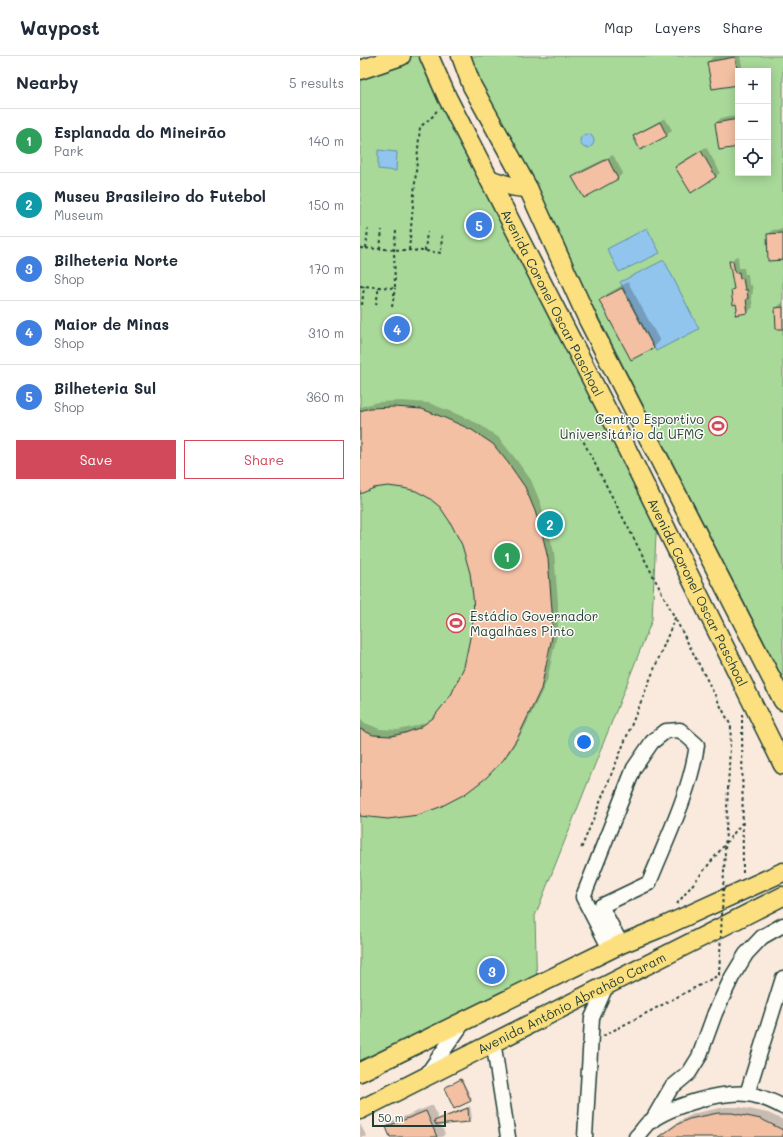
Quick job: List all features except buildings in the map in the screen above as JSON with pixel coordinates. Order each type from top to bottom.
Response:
[{"type":"main road","points":[[360,70],[401,56]]},
{"type":"main road","name":"Avenida Coronel Oscar Paschoal","points":[[429,56],[447,97],[575,347],[783,765]]},
{"type":"main road","name":"Avenida Coronel Oscar Paschoal","points":[[461,56],[472,86],[528,188],[588,320],[783,701]]},
{"type":"main road","points":[[489,179],[505,185],[528,188]]},
{"type":"main road","points":[[575,347],[588,320]]},
{"type":"main road","points":[[712,620],[753,645]]},
{"type":"main road","name":"Avenida Antônio Abrahão Caram","points":[[360,1072],[617,945],[783,872]]},
{"type":"main road","name":"Avenida Antônio Abrahão Caram","points":[[360,1110],[493,1041],[783,896]]},
{"type":"main road","points":[[617,945],[636,970]]},
{"type":"main road","points":[[573,967],[588,993]]},
{"type":"main road","points":[[360,1096],[382,1098]]},
{"type":"street","points":[[680,730],[697,746],[694,763],[687,789],[649,883],[601,906],[617,945],[583,897],[634,768],[652,742],[666,731],[680,730]]},
{"type":"street","points":[[652,1121],[672,1088],[690,1073],[699,1057],[715,1013],[732,977],[746,954],[762,937],[783,925]]},
{"type":"street","points":[[747,1094],[783,978]]},
{"type":"street","points":[[585,1137],[592,1018],[607,984]]},
{"type":"street","points":[[425,1077],[465,1020]]},
{"type":"street","points":[[493,1041],[509,1136]]},
{"type":"street","points":[[636,1137],[649,1123],[668,1112],[692,1102],[728,1094],[747,1094],[759,1097],[783,1107]]},
{"type":"path","points":[[409,250],[420,127],[433,116],[447,97]]},
{"type":"path","points":[[366,248],[368,229]]},
{"type":"path","points":[[380,249],[382,230]]},
{"type":"path","points":[[392,307],[395,288],[394,250],[396,231]]},
{"type":"path","points":[[425,251],[427,232]]},
{"type":"path","points":[[360,248],[441,253],[442,234]]},
{"type":"path","points":[[360,286],[395,288]]},
{"type":"path","points":[[362,305],[364,286]]},
{"type":"path","points":[[376,305],[379,286]]},
{"type":"path","points":[[578,431],[731,726],[719,975],[591,1041]]},
{"type":"path","points":[[581,849],[675,618]]},
{"type":"path","points":[[742,711],[742,891]]},
{"type":"path","points":[[677,905],[743,822]]},
{"type":"green space","points":[[383,56],[428,56],[658,493],[652,620],[535,916],[537,996],[360,1083],[360,64]]},
{"type":"green space","name":"Centro Esportivo Universitário da UFMG","points":[[468,56],[783,56],[783,679],[473,72]]},
{"type":"water","points":[[587,134],[592,136],[594,141],[592,146],[587,148],[582,146],[580,141],[582,136]]},
{"type":"water","points":[[378,150],[397,152],[396,171],[378,169]]},
{"type":"water","points":[[647,228],[660,253],[619,272],[607,249]]},
{"type":"water","points":[[664,260],[699,329],[656,351],[620,282]]},
{"type":"place","name":"Bilheteria Sul","points":[[479,225]]},
{"type":"place","name":"Maior de Minas","points":[[397,329]]},
{"type":"place","name":"Centro Esportivo Universitário da UFMG","points":[[718,426]]},
{"type":"place","name":"Museu Brasileiro do Futebol","points":[[550,524]]},
{"type":"place","name":"Esplanada do Mineirão","points":[[507,556]]},
{"type":"place","name":"Estádio Governador Magalhães Pinto","points":[[456,623]]},
{"type":"place","name":"Bilheteria Norte","points":[[492,971]]}]
